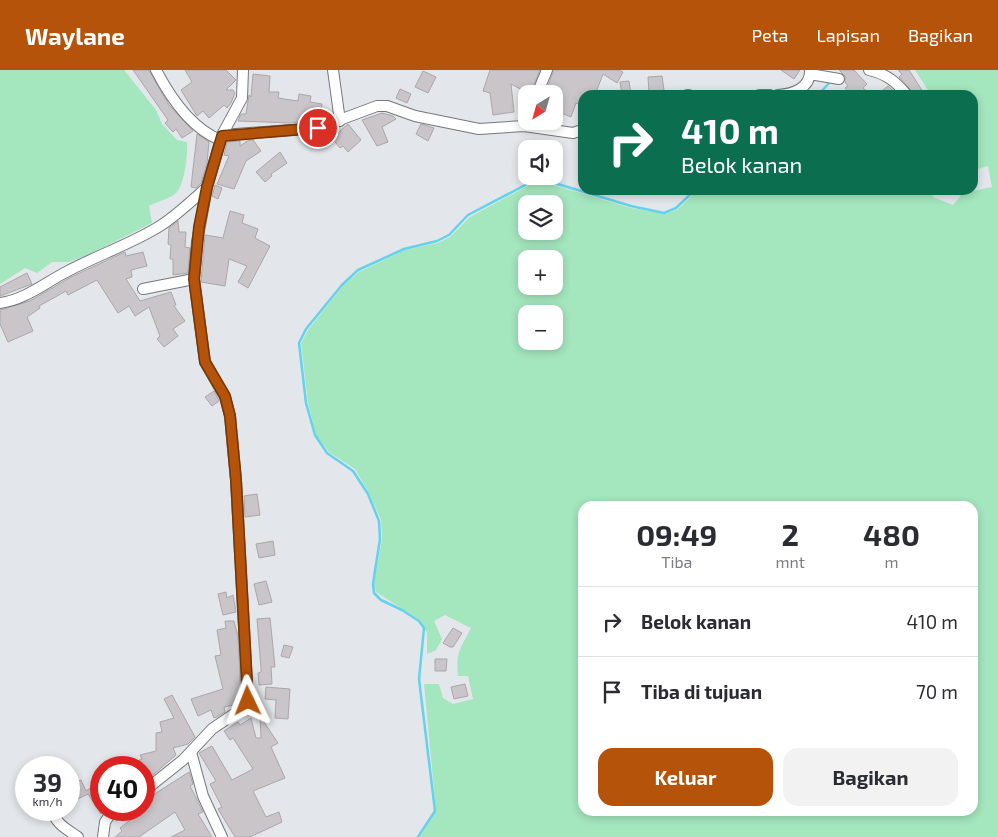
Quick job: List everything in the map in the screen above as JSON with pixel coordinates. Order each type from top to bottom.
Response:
[{"type":"street","points":[[156,70],[164,85],[194,123],[211,136],[221,138],[318,128],[377,106],[387,106],[415,116],[479,129],[518,124]]},
{"type":"street","points":[[155,782],[191,752],[212,729],[246,706],[249,696],[236,480],[230,416],[225,396],[205,362],[194,279],[197,242],[207,187],[221,138],[242,98],[243,70]]},
{"type":"street","points":[[333,70],[340,121]]},
{"type":"street","points":[[541,85],[547,70]]},
{"type":"street","points":[[869,70],[880,73],[894,81],[902,90]]},
{"type":"street","points":[[799,90],[809,80],[810,72],[832,78]]},
{"type":"street","points":[[559,130],[573,133],[578,131]]},
{"type":"street","points":[[0,303],[20,299],[78,265],[145,234],[162,224],[207,187]]},
{"type":"street","points":[[143,289],[194,279]]},
{"type":"street","points":[[191,752],[203,796],[222,837]]},
{"type":"street","points":[[58,821],[78,837]]},
{"type":"street","points":[[103,837],[106,821]]},
{"type":"green space","points":[[0,70],[124,70],[156,110],[162,124],[177,140],[187,142],[185,168],[180,188],[171,196],[149,206],[152,223],[90,254],[69,262],[52,262],[37,273],[25,268],[0,284]]},
{"type":"green space","points":[[915,70],[998,70],[998,837],[420,837],[436,811],[424,684],[439,684],[443,698],[453,704],[473,699],[468,676],[458,676],[460,651],[471,628],[445,615],[434,621],[442,639],[436,650],[427,654],[427,633],[420,620],[376,592],[374,584],[382,539],[381,520],[369,493],[355,469],[329,452],[316,435],[308,403],[301,343],[308,330],[343,286],[359,272],[405,250],[438,243],[450,237],[470,217],[529,185],[553,185],[578,192],[578,195],[587,195],[631,208],[665,214],[677,210],[693,195],[931,195],[953,205],[961,195],[978,195],[978,190],[992,187],[988,166],[978,169],[978,90],[928,90]]},
{"type":"building","points":[[133,70],[149,70],[169,105],[193,131],[182,138],[176,129],[173,132],[165,123],[168,120]]},
{"type":"building","points":[[185,70],[226,70],[236,80],[226,90],[233,90],[235,93],[227,108],[224,105],[209,118],[203,111],[197,116],[181,90],[192,82]]},
{"type":"building","points":[[490,70],[540,70],[534,85],[518,85],[518,88],[511,84],[514,112],[493,115],[490,93],[483,91]]},
{"type":"building","points":[[554,70],[619,70],[623,72],[617,83],[603,74],[597,90],[578,90],[578,104],[576,103],[571,117],[563,114],[563,85],[548,85]]},
{"type":"building","points":[[781,70],[800,70],[794,79]]},
{"type":"building","points":[[839,70],[854,70],[867,84],[863,88],[866,90],[847,90],[845,88],[848,86],[845,82],[845,76]]},
{"type":"building","points":[[898,70],[909,70],[922,90],[911,90],[899,77],[902,74]]},
{"type":"building","points":[[423,71],[436,77],[428,93],[415,87]]},
{"type":"building","points":[[253,74],[270,76],[269,92],[279,92],[278,98],[298,101],[299,94],[311,96],[310,102],[322,104],[320,120],[290,123],[238,121],[241,114],[246,114],[249,95],[251,97]]},
{"type":"building","points":[[662,76],[664,90],[649,90],[648,77]]},
{"type":"building","points":[[629,81],[630,90],[621,90],[620,82]]},
{"type":"building","points":[[888,86],[892,90],[883,90]]},
{"type":"building","points":[[400,89],[411,94],[407,103],[396,98]]},
{"type":"building","points":[[382,113],[393,116],[396,119],[382,127],[388,142],[377,146],[362,120]]},
{"type":"building","points":[[348,124],[361,140],[348,152],[343,146],[340,148],[332,138]]},
{"type":"building","points":[[421,124],[434,128],[428,141],[416,134]]},
{"type":"building","points":[[197,134],[209,142],[207,163],[201,183],[196,188],[191,187]]},
{"type":"building","points":[[249,140],[253,140],[261,151],[246,161],[234,189],[217,184],[229,156],[224,155],[227,142],[240,141],[240,146]]},
{"type":"building","points":[[280,152],[287,163],[271,174],[272,176],[265,182],[256,172]]},
{"type":"building","points":[[215,185],[222,188],[218,199],[212,196]]},
{"type":"building","points":[[230,211],[244,215],[242,223],[258,229],[255,238],[270,246],[248,288],[238,282],[247,266],[229,259],[225,286],[201,282],[205,235],[223,238]]},
{"type":"building","points":[[178,221],[179,232],[186,232],[185,247],[190,248],[188,273],[173,275],[173,259],[170,259],[171,245],[168,244],[169,228]]},
{"type":"building","points":[[125,252],[126,256],[143,252],[147,266],[131,270],[132,277],[126,279],[140,301],[171,292],[176,305],[174,306],[185,321],[173,329],[178,336],[164,347],[157,339],[160,336],[149,307],[135,316],[129,306],[118,313],[97,280],[68,295],[66,291],[39,306],[40,308],[27,317],[33,331],[8,342],[0,324],[0,310],[30,301],[71,277]]},
{"type":"building","points":[[27,273],[32,284],[0,296],[0,287]]},
{"type":"building","points":[[214,391],[219,401],[212,406],[205,397]]},
{"type":"building","points":[[257,494],[260,515],[245,517],[244,496]]},
{"type":"building","points":[[273,541],[275,555],[259,558],[256,544]]},
{"type":"building","points":[[266,581],[272,602],[259,605],[254,584]]},
{"type":"building","points":[[226,592],[227,598],[233,595],[236,612],[223,615],[218,594]]},
{"type":"building","points":[[270,618],[275,667],[271,667],[272,684],[259,685],[258,673],[261,672],[261,668],[257,619]]},
{"type":"building","points":[[225,621],[234,621],[238,636],[241,698],[235,700],[234,705],[224,707],[225,712],[217,717],[214,718],[211,710],[198,716],[191,699],[223,689],[215,656],[221,655],[217,630],[226,628]]},
{"type":"building","points":[[453,628],[462,633],[453,647],[450,647],[443,643]]},
{"type":"building","points":[[284,645],[293,647],[289,658],[281,656]]},
{"type":"building","points":[[435,659],[447,659],[446,671],[435,671]]},
{"type":"building","points":[[465,684],[468,696],[454,699],[451,687]]},
{"type":"building","points":[[266,687],[290,689],[288,719],[275,718],[276,700],[265,699]]},
{"type":"building","points":[[172,695],[195,737],[188,744],[173,748],[176,755],[155,773],[155,756],[140,755],[156,751],[156,733],[162,732],[160,722],[174,718],[164,699]]},
{"type":"building","points":[[260,716],[278,743],[271,747],[285,778],[253,791],[266,817],[279,812],[282,822],[250,837],[235,837],[218,809],[222,807],[210,784],[216,781],[199,753],[212,746],[232,780],[253,769],[233,738],[230,740],[224,731],[238,722],[240,725],[251,718],[256,738],[261,738]]},
{"type":"building","points":[[189,772],[193,784],[190,786],[203,812],[198,814],[212,837],[171,837],[185,830],[175,812],[139,837],[115,837],[122,831],[120,828],[129,821],[155,821],[155,794]]},
{"type":"building","points":[[80,780],[86,791],[90,788],[90,797],[88,794],[80,798]]},
{"type":"waterway","points":[[823,90],[831,81]]},
{"type":"waterway","points":[[418,837],[435,811],[419,679],[424,628],[419,621],[381,600],[374,593],[373,584],[380,539],[379,521],[368,494],[353,471],[327,453],[315,435],[306,403],[299,343],[306,329],[342,285],[358,270],[404,249],[437,241],[449,235],[468,215],[531,182],[551,182],[578,190]]},
{"type":"waterway","points":[[594,195],[664,213],[676,208],[690,195]]},
{"type":"route","points":[[248,701],[236,480],[230,416],[225,396],[205,362],[194,279],[197,242],[207,187],[222,136],[318,128]]}]
